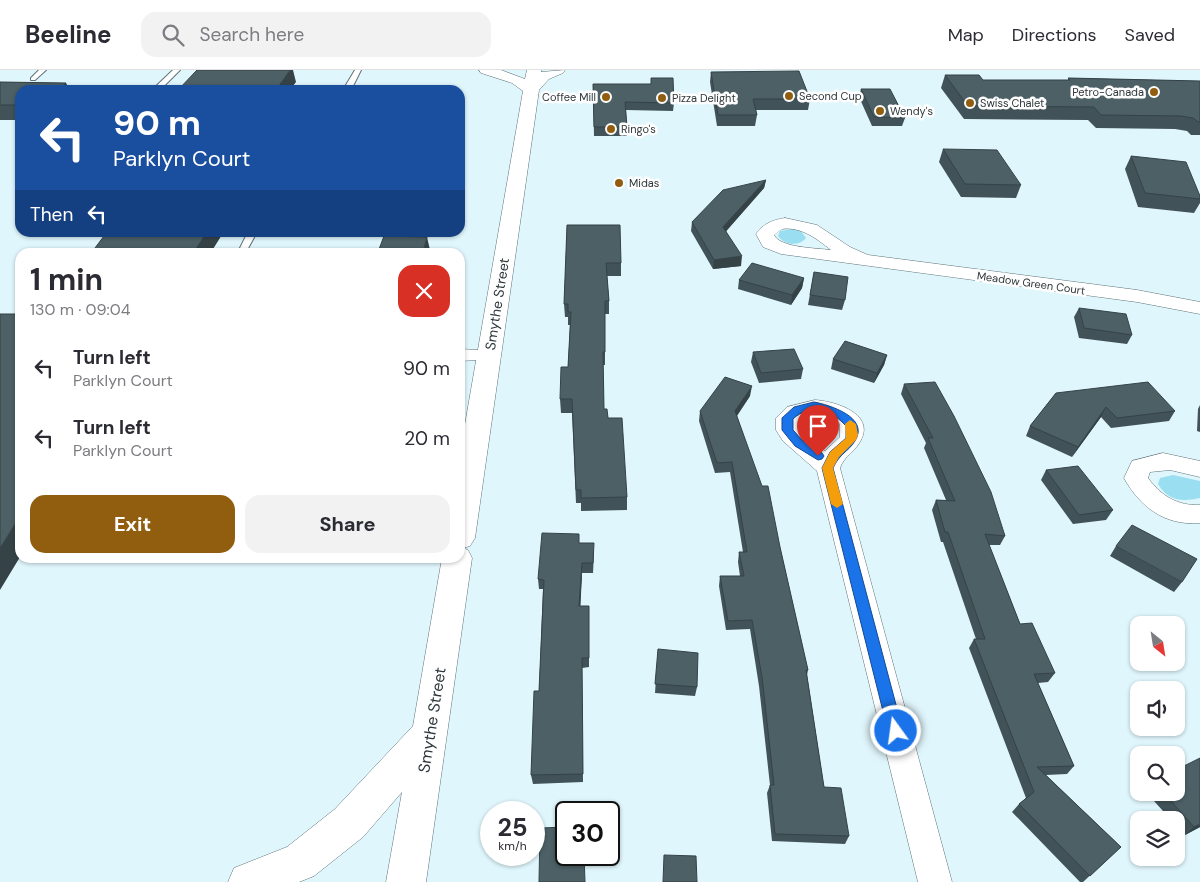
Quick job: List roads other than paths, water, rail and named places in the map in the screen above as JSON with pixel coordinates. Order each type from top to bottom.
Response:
[{"type":"main road","points":[[486,70],[517,80],[533,79],[558,70]]},
{"type":"main road","name":"Smythe Street","points":[[465,506],[533,79]]},
{"type":"main road","name":"Smythe Street","points":[[406,882],[456,563]]},
{"type":"main road","points":[[248,882],[300,862],[349,823],[429,734]]},
{"type":"street","name":"Meadow Green Court","points":[[862,259],[1137,296],[1200,308]]},
{"type":"street","points":[[465,355],[489,355]]},
{"type":"street","points":[[1200,470],[1174,462],[1154,461],[1140,467],[1136,478],[1141,489],[1156,502],[1174,512],[1200,514]]},
{"type":"street","points":[[828,468],[935,882]]},
{"type":"lane","points":[[33,79],[43,70]]},
{"type":"lane","points":[[161,85],[177,70]]},
{"type":"lane","points":[[350,85],[358,70]]},
{"type":"lane","points":[[244,248],[250,237]]},
{"type":"place","name":"Petro-Canada","points":[[1154,92]]},
{"type":"place","name":"Second Cup","points":[[789,96]]},
{"type":"place","name":"Coffee Mill","points":[[606,97]]},
{"type":"place","name":"Pizza Delight","points":[[662,98]]},
{"type":"place","name":"Swiss Chalet","points":[[970,103]]},
{"type":"place","name":"Wendy's","points":[[880,111]]},
{"type":"place","name":"Ringo's","points":[[611,129]]},
{"type":"place","name":"Midas","points":[[619,183]]}]
